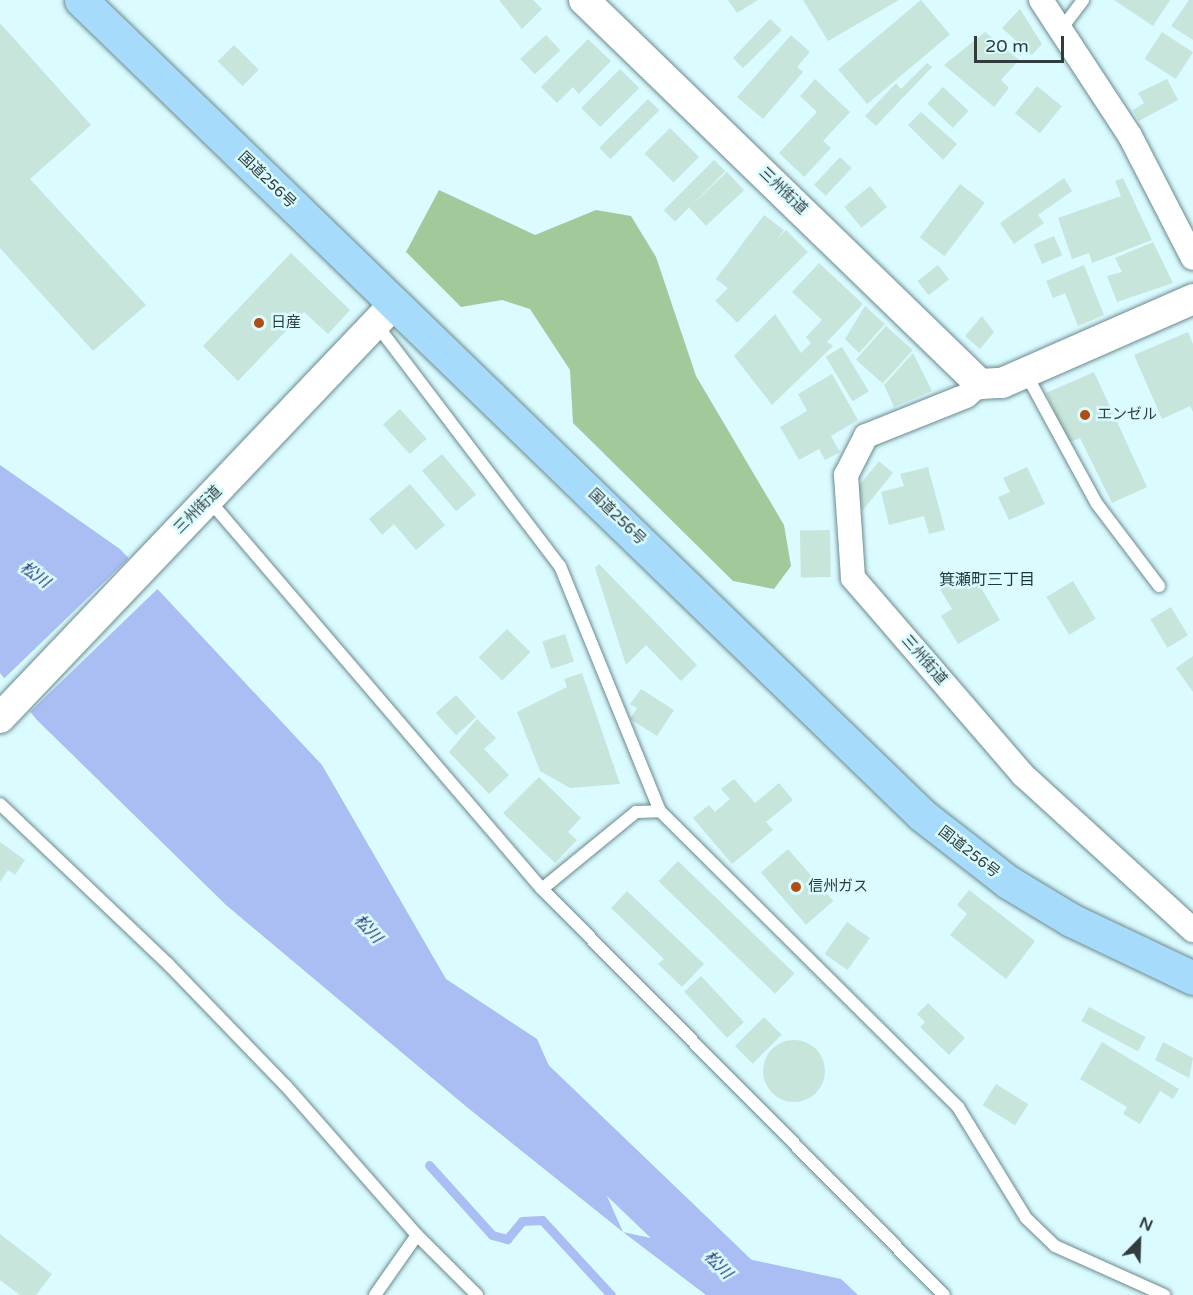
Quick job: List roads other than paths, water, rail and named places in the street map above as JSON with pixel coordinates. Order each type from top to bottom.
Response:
[{"type":"highway","name":"国道256号","points":[[81,0],[385,313],[922,815],[1026,893],[1193,978]]},
{"type":"street","name":"三州街道","points":[[584,0],[980,384]]},
{"type":"street","points":[[1041,0],[1062,28],[1130,136],[1193,258]]},
{"type":"street","name":"三州街道","points":[[1193,299],[1002,383],[980,384],[966,396],[866,436],[846,475],[853,578],[1023,775],[1193,930]]},
{"type":"street","name":"三州街道","points":[[0,718],[385,313]]},
{"type":"lane","points":[[1062,28],[1083,0]]},
{"type":"lane","points":[[385,313],[560,566],[660,811],[958,1107],[1033,1225],[1056,1246],[1164,1295]]},
{"type":"lane","points":[[1025,373],[1097,504],[1159,586]]},
{"type":"lane","points":[[201,507],[542,889],[944,1295]]},
{"type":"lane","points":[[0,804],[168,964],[286,1086],[417,1235],[477,1295]]},
{"type":"lane","points":[[542,889],[636,812],[660,811]]},
{"type":"lane","points":[[375,1295],[417,1235]]},
{"type":"water","points":[[0,465],[120,549],[322,765],[446,979],[537,1039],[623,1232],[468,1108],[226,905],[36,719],[0,673]]},
{"type":"water","points":[[623,1232],[841,1279],[858,1295],[706,1295]]},
{"type":"waterway","name":"松川","points":[[524,1079],[749,1295]]},
{"type":"waterway","points":[[429,1165],[492,1235],[507,1239],[522,1221],[542,1220],[611,1295]]},
{"type":"place","name":"日産","points":[[259,323]]},
{"type":"place","name":"エンゼル","points":[[1085,415]]},
{"type":"place","name":"信州ガス","points":[[796,887]]},
{"type":"district","name":"箕瀬町三丁目","points":[[987,580]]}]
